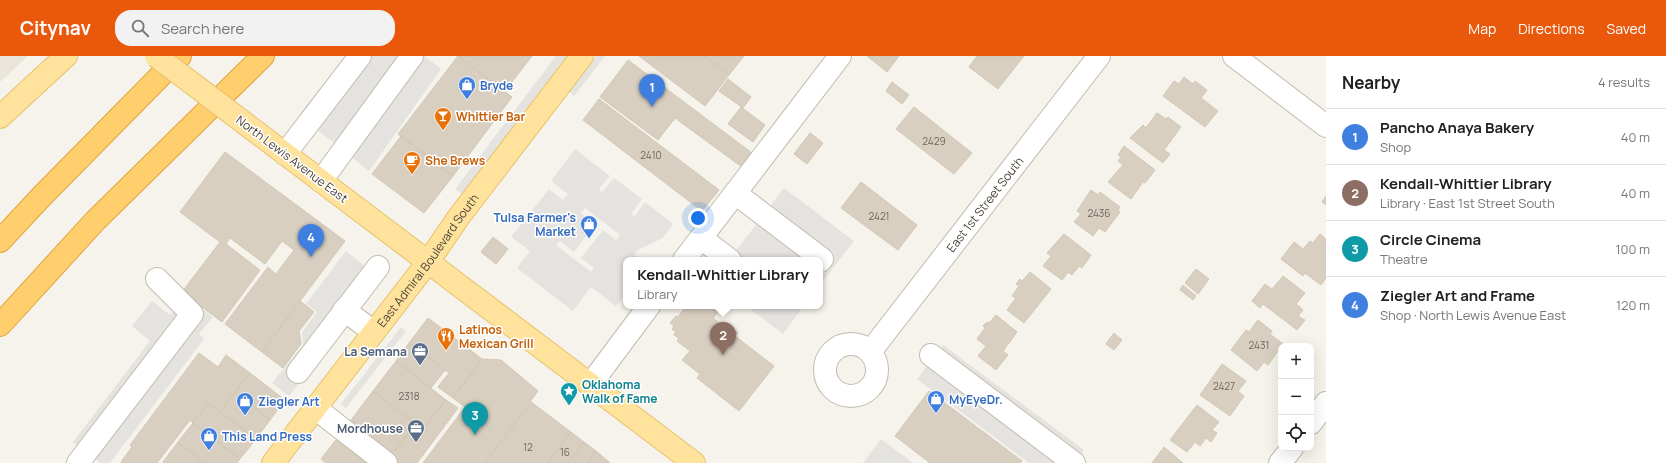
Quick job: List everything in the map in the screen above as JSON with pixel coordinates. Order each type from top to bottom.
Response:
[{"type":"highway","points":[[0,241],[42,196],[180,56]]},
{"type":"highway","points":[[0,325],[95,222],[263,56]]},
{"type":"main road","points":[[0,117],[66,56]]},
{"type":"main road","name":"North Lewis Avenue East","points":[[156,56],[694,463]]},
{"type":"main road","name":"East Admiral Boulevard South","points":[[273,463],[428,262],[467,206],[582,56]]},
{"type":"street","points":[[285,154],[360,56]]},
{"type":"street","points":[[321,181],[412,56]]},
{"type":"street","points":[[686,257],[840,56]]},
{"type":"street","name":"East 1st Street South","points":[[870,352],[1099,56]]},
{"type":"street","points":[[1234,56],[1326,126]]},
{"type":"street","points":[[735,194],[819,257]]},
{"type":"street","points":[[701,238],[726,257]]},
{"type":"street","points":[[298,372],[378,267]]},
{"type":"street","points":[[73,460],[192,314],[157,279]]},
{"type":"street","points":[[590,385],[647,309]]},
{"type":"street","points":[[344,310],[374,332]]},
{"type":"street","points":[[931,355],[1074,463]]},
{"type":"street","points":[[1314,419],[1326,403]]},
{"type":"street","points":[[315,408],[386,463]]},
{"type":"street","points":[[1280,463],[1290,451]]},
{"type":"shaded area","points":[[0,56],[28,56],[0,82]]},
{"type":"shaded area","points":[[346,56],[424,56],[441,69],[369,171],[299,115]]},
{"type":"shaded area","points":[[556,56],[567,56],[462,194],[455,189]]},
{"type":"shaded area","points":[[596,56],[605,56],[574,96],[568,91]]},
{"type":"shaded area","points":[[575,149],[610,176],[599,189],[602,192],[614,178],[642,199],[631,214],[635,216],[645,202],[673,224],[663,238],[638,250],[634,255],[637,257],[623,257],[623,298],[616,306],[591,287],[573,311],[517,268],[530,251],[511,237],[549,189],[563,200],[568,194],[551,181]],"holes":[[[585,208],[620,235],[616,240],[603,230],[581,258],[594,268],[591,272],[556,245],[560,241],[574,252],[595,224],[581,213]]]},
{"type":"shaded area","points":[[784,188],[854,241],[823,281],[823,257],[731,257]]},
{"type":"shaded area","points":[[346,251],[380,278],[289,396],[272,383],[303,345],[302,332],[317,312],[306,304]]},
{"type":"shaded area","points":[[185,296],[213,317],[199,334],[204,339],[110,463],[101,463],[73,442],[150,341],[132,326],[152,301],[170,315]]},
{"type":"shaded area","points":[[750,309],[802,309],[783,334]]},
{"type":"shaded area","points":[[401,327],[406,331],[346,408],[341,404]]},
{"type":"shaded area","points":[[943,345],[1084,450],[1074,463],[1029,463],[917,379]]},
{"type":"shaded area","points":[[881,439],[913,463],[863,463]]},
{"type":"building","points":[[458,56],[512,97],[453,176],[398,134]]},
{"type":"building","points":[[458,56],[532,56],[505,91]]},
{"type":"building","points":[[639,56],[704,56],[729,75],[705,106]]},
{"type":"building","points":[[704,56],[744,56],[729,75]]},
{"type":"building","points":[[867,56],[899,56],[887,72]]},
{"type":"building","points":[[977,56],[1024,56],[998,89],[969,67]]},
{"type":"building","points":[[628,60],[756,156],[746,170],[675,118],[658,140],[600,97]]},
{"type":"building","points":[[1184,77],[1193,84],[1195,81],[1207,90],[1201,98],[1218,111],[1205,127],[1163,96],[1174,81],[1179,84]]},
{"type":"building","points":[[728,79],[751,97],[743,108],[719,91]]},
{"type":"building","points":[[892,82],[909,95],[902,104],[886,91]]},
{"type":"building","points":[[599,99],[719,190],[702,211],[583,120]]},
{"type":"building","points":[[741,107],[765,125],[753,142],[728,124]]},
{"type":"building","points":[[914,107],[972,153],[954,174],[896,129]]},
{"type":"building","points":[[1157,113],[1166,119],[1168,117],[1181,127],[1164,150],[1170,154],[1163,163],[1130,138],[1143,125],[1146,128]]},
{"type":"building","points":[[810,133],[823,143],[807,164],[794,154]]},
{"type":"building","name":"She Brews","points":[[401,136],[453,176],[424,213],[372,174]]},
{"type":"building","points":[[1124,146],[1155,170],[1145,183],[1143,182],[1131,199],[1108,182],[1123,165],[1118,161],[1121,157],[1118,155]]},
{"type":"building","points":[[225,152],[345,241],[262,352],[225,324],[268,267],[276,274],[294,250],[282,241],[265,264],[230,238],[226,244],[260,270],[222,322],[182,292],[220,242],[180,212]]},
{"type":"building","points":[[861,182],[917,225],[898,250],[841,208]]},
{"type":"building","points":[[1091,190],[1098,195],[1100,192],[1120,207],[1118,210],[1120,212],[1105,232],[1099,228],[1093,236],[1074,222],[1081,214],[1077,211]]},
{"type":"building","points":[[1326,196],[1326,205],[1322,202]]},
{"type":"building","points":[[1064,234],[1091,255],[1082,268],[1079,266],[1072,275],[1068,272],[1062,280],[1043,266],[1051,256],[1047,253]]},
{"type":"building","points":[[1320,234],[1326,239],[1326,278],[1321,285],[1305,273],[1303,276],[1281,259],[1294,242],[1303,249],[1310,241],[1313,243]]},
{"type":"building","points":[[493,237],[508,249],[496,264],[481,252]]},
{"type":"building","points":[[1196,269],[1209,279],[1198,294],[1185,283]]},
{"type":"building","points":[[1030,272],[1051,289],[1024,323],[1007,310],[1016,298],[1012,296],[1019,286],[1016,284],[1020,279],[1022,281]]},
{"type":"building","points":[[1283,276],[1305,293],[1296,304],[1303,310],[1298,316],[1305,320],[1297,330],[1263,304],[1260,308],[1252,301],[1265,284],[1272,289]]},
{"type":"building","points":[[1183,285],[1196,296],[1193,300],[1180,290]]},
{"type":"building","points":[[300,301],[314,312],[299,331],[301,344],[283,368],[262,352]]},
{"type":"building","points":[[684,309],[720,309],[713,318],[724,327],[726,324],[738,333],[735,336],[774,366],[739,411],[697,378],[700,374],[682,360],[690,351],[677,341],[679,338],[674,335],[676,332],[672,329],[674,326],[670,323],[676,316],[678,317]]},
{"type":"building","points":[[996,315],[1017,332],[1003,351],[1008,355],[996,370],[978,356],[986,346],[977,339],[985,328],[983,326],[987,322],[989,323]]},
{"type":"building","name":"Latinos Mexican Grill","points":[[428,318],[482,359],[453,398],[438,387],[449,373],[409,343]]},
{"type":"building","points":[[1258,320],[1272,331],[1270,334],[1282,343],[1278,343],[1278,351],[1268,365],[1264,362],[1257,371],[1231,350],[1246,330],[1249,332]]},
{"type":"building","points":[[1114,333],[1122,340],[1114,350],[1106,344]]},
{"type":"building","name":"La Semana","points":[[409,343],[445,370],[431,388],[396,361]]},
{"type":"building","points":[[199,353],[218,367],[226,355],[250,373],[220,412],[208,403],[193,423],[190,420],[157,463],[122,463],[121,462],[132,447],[130,445]]},
{"type":"building","points":[[482,359],[501,360],[538,391],[485,463],[423,463],[465,407],[453,398]]},
{"type":"building","points":[[396,361],[446,400],[423,429],[373,391]]},
{"type":"building","points":[[1222,364],[1246,381],[1238,391],[1244,396],[1230,416],[1200,395]]},
{"type":"building","points":[[250,373],[285,400],[270,420],[235,392]]},
{"type":"building","points":[[373,391],[415,424],[391,456],[348,424]]},
{"type":"building","name":"MyEyeDr.","points":[[929,391],[1022,461],[1020,463],[930,463],[895,436]]},
{"type":"building","name":"Ziegler Art","points":[[235,392],[270,420],[256,439],[220,412]]},
{"type":"building","name":"Mordhouse","points":[[446,400],[458,408],[417,463],[399,463],[391,456],[415,424],[423,429]]},
{"type":"building","points":[[531,402],[571,432],[547,463],[485,463]]},
{"type":"building","points":[[208,403],[256,439],[240,459],[193,423]]},
{"type":"building","points":[[1197,405],[1219,422],[1212,430],[1217,433],[1211,442],[1206,438],[1200,446],[1195,442],[1187,452],[1170,440]]},
{"type":"building","name":"This Land Press","points":[[193,423],[240,459],[237,463],[205,463],[178,442]]},
{"type":"building","points":[[571,432],[584,442],[568,463],[547,463]]},
{"type":"building","points":[[336,440],[366,463],[326,463],[321,459]]},
{"type":"building","points":[[178,442],[205,463],[164,463],[163,462]]},
{"type":"building","points":[[584,442],[596,451],[587,463],[568,463]]},
{"type":"building","points":[[1164,447],[1183,463],[1152,463]]},
{"type":"building","points":[[596,451],[609,462],[609,463],[587,463]]},
{"type":"place","name":"Bryde","points":[[467,100]]},
{"type":"place","name":"Pancho Anaya Bakery","points":[[652,107]]},
{"type":"place","name":"Whittier Bar","points":[[443,131]]},
{"type":"place","name":"She Brews","points":[[412,175]]},
{"type":"place","name":"Tulsa Farmer's Market","points":[[589,239]]},
{"type":"place","name":"Ziegler Art and Frame","points":[[311,257]]},
{"type":"place","name":"Latinos Mexican Grill","points":[[446,351]]},
{"type":"place","name":"Kendall-Whittier Library","points":[[723,355]]},
{"type":"place","name":"La Semana","points":[[420,366]]},
{"type":"place","name":"Oklahoma Walk of Fame","points":[[569,406]]},
{"type":"place","name":"MyEyeDr.","points":[[936,414]]},
{"type":"place","name":"Ziegler Art","points":[[245,416]]},
{"type":"place","name":"Circle Cinema","points":[[475,435]]},
{"type":"place","name":"Mordhouse","points":[[416,443]]},
{"type":"place","name":"This Land Press","points":[[209,451]]}]
